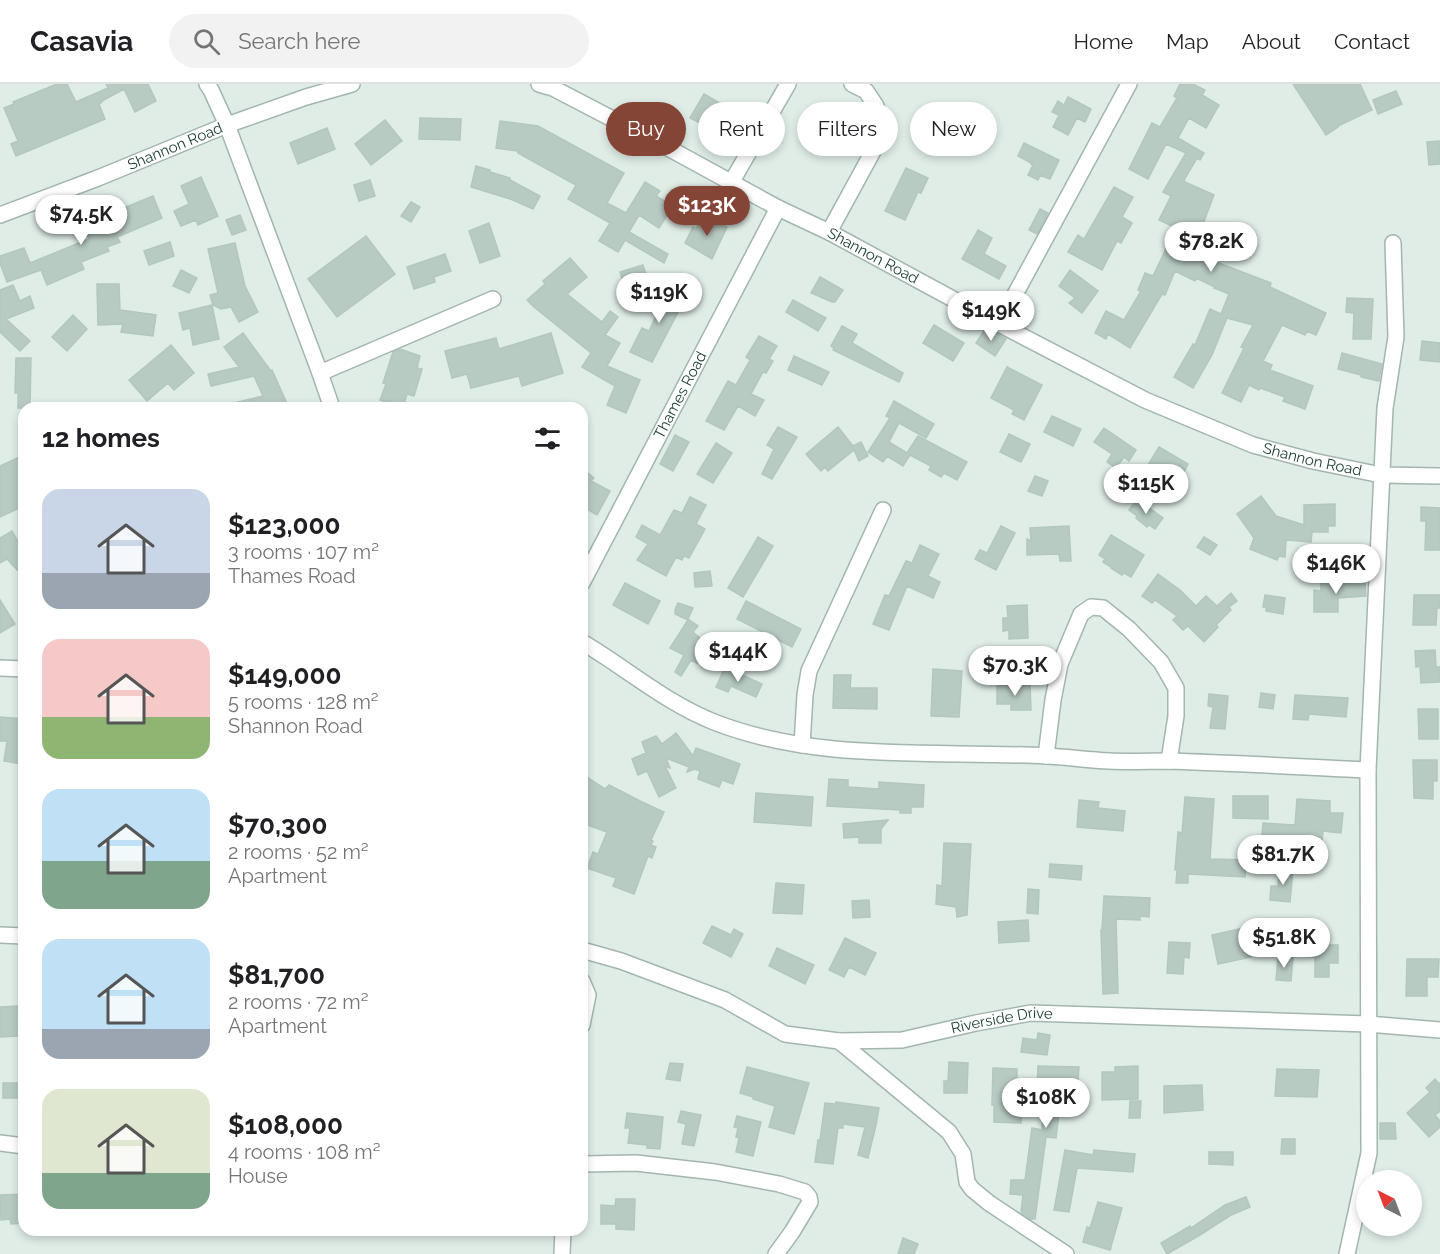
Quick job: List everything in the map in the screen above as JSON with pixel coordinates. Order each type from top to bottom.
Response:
[{"type":"street","points":[[207,84],[227,125],[330,402]]},
{"type":"street","name":"Shannon Road","points":[[0,215],[227,125],[306,97],[352,84]]},
{"type":"street","points":[[731,183],[788,84]]},
{"type":"street","points":[[829,232],[878,142],[880,120],[876,106],[866,91],[852,84]]},
{"type":"street","points":[[999,324],[1129,84]]},
{"type":"street","name":"Shannon Road","points":[[549,85],[1145,400],[1252,445],[1313,461],[1381,475],[1440,476]]},
{"type":"street","name":"Thames Road","points":[[588,572],[778,208]]},
{"type":"street","points":[[1347,1254],[1369,1153],[1368,770],[1385,408],[1396,337],[1393,243]]},
{"type":"street","points":[[320,373],[493,298]]},
{"type":"street","points":[[802,745],[809,671],[883,510]]},
{"type":"street","points":[[1046,756],[1060,664],[1082,614],[1091,607],[1103,608],[1130,629],[1161,662],[1176,688],[1176,716],[1168,761]]},
{"type":"street","points":[[588,646],[667,698],[714,722],[767,738],[802,745],[873,753],[1046,756],[1110,761],[1168,761],[1368,770]]},
{"type":"street","points":[[0,668],[18,669]]},
{"type":"street","points":[[0,935],[18,936]]},
{"type":"street","name":"Riverside Drive","points":[[588,952],[621,961],[725,1000],[785,1034],[839,1041],[902,1040],[1031,1013],[1368,1024],[1440,1030]]},
{"type":"street","points":[[839,1041],[949,1132],[963,1154],[967,1182],[972,1189],[989,1203],[1066,1254]]},
{"type":"street","points":[[0,1143],[18,1145]]},
{"type":"street","points":[[588,1164],[636,1163],[715,1172],[779,1184],[805,1192],[810,1202],[792,1233],[776,1254]]},
{"type":"street","points":[[562,1254],[563,1236]]},
{"type":"building","points":[[57,84],[67,84],[76,102],[108,88],[106,84],[148,84],[156,101],[135,112],[124,89],[99,104],[105,119],[16,156],[11,144],[18,141],[4,108]]},
{"type":"building","points":[[1180,84],[1193,84],[1205,90],[1202,95],[1219,105],[1206,128],[1189,118],[1178,138],[1204,153],[1200,160],[1197,158],[1185,182],[1214,195],[1203,224],[1191,245],[1218,258],[1216,262],[1271,283],[1270,287],[1326,313],[1316,335],[1307,331],[1305,335],[1282,325],[1263,361],[1272,365],[1270,370],[1313,386],[1305,409],[1283,401],[1285,397],[1249,385],[1241,402],[1222,393],[1253,325],[1227,318],[1212,355],[1193,388],[1174,377],[1193,344],[1195,345],[1210,309],[1221,314],[1229,294],[1196,278],[1195,281],[1175,271],[1165,295],[1162,294],[1130,348],[1108,334],[1106,339],[1095,333],[1106,311],[1124,320],[1141,291],[1138,290],[1145,273],[1153,276],[1176,228],[1159,220],[1171,196],[1163,192],[1186,153],[1166,144],[1148,179],[1129,169],[1152,123],[1160,127],[1177,98],[1174,96]]},
{"type":"building","points":[[1293,84],[1360,84],[1372,110],[1338,126],[1326,135]]},
{"type":"building","points":[[1396,91],[1402,104],[1378,114],[1373,100]]},
{"type":"building","points":[[704,94],[718,102],[699,102]]},
{"type":"building","points":[[1068,97],[1091,109],[1085,122],[1077,118],[1068,135],[1053,127],[1059,115],[1052,112],[1058,101],[1064,105]]},
{"type":"building","points":[[698,104],[698,122],[690,118]]},
{"type":"building","points":[[420,118],[461,119],[460,140],[419,139]]},
{"type":"building","points":[[385,120],[402,141],[371,165],[355,144]]},
{"type":"building","points":[[500,121],[538,126],[624,173],[607,203],[626,213],[645,182],[660,191],[656,196],[673,206],[659,228],[639,215],[629,232],[668,254],[664,263],[625,240],[618,252],[599,241],[610,223],[568,199],[576,185],[518,151],[496,148]]},
{"type":"building","points":[[327,128],[335,149],[298,164],[290,143]]},
{"type":"building","points":[[1440,141],[1440,164],[1429,165],[1427,142]]},
{"type":"building","points":[[1024,143],[1059,160],[1050,179],[1040,175],[1038,180],[1028,175],[1033,165],[1018,156]]},
{"type":"building","points":[[476,166],[510,178],[540,196],[533,209],[471,187]]},
{"type":"building","points":[[906,168],[928,178],[921,193],[918,192],[905,220],[885,211]]},
{"type":"building","points":[[201,177],[218,216],[198,225],[196,220],[181,226],[174,211],[189,204],[181,186]]},
{"type":"building","points":[[370,180],[375,196],[359,201],[354,185]]},
{"type":"building","points":[[1114,187],[1133,197],[1122,217],[1132,223],[1121,243],[1117,241],[1102,270],[1068,252],[1078,235],[1084,239]]},
{"type":"building","points":[[153,196],[162,218],[117,237],[120,242],[107,247],[109,251],[81,262],[84,269],[47,285],[41,270],[7,282],[0,263],[0,256],[24,248],[30,263],[89,239],[86,232],[122,218],[119,210]]},
{"type":"building","points":[[411,202],[420,207],[411,222],[401,216]]},
{"type":"building","points":[[1040,209],[1048,213],[1037,234],[1029,230]]},
{"type":"building","points":[[240,215],[246,230],[232,235],[226,220]]},
{"type":"building","points":[[703,215],[727,227],[712,259],[685,243],[693,227],[696,229]]},
{"type":"building","points":[[489,223],[500,256],[480,263],[469,231]]},
{"type":"building","points":[[978,230],[992,238],[984,254],[1006,266],[999,279],[962,259]]},
{"type":"building","points":[[366,236],[395,274],[337,317],[308,279]]},
{"type":"building","points":[[170,242],[174,256],[149,265],[144,251]]},
{"type":"building","points":[[235,243],[245,286],[258,312],[239,322],[231,307],[221,309],[213,305],[210,295],[218,293],[208,249]]},
{"type":"building","points":[[445,254],[451,271],[434,277],[435,282],[414,289],[407,267]]},
{"type":"building","points":[[570,258],[587,277],[567,294],[602,322],[610,311],[618,317],[605,335],[620,343],[607,366],[640,380],[626,413],[607,405],[615,386],[582,367],[591,353],[527,300],[545,284],[543,281]]},
{"type":"building","points":[[643,265],[646,275],[623,282],[620,272]]},
{"type":"building","points":[[181,270],[197,278],[189,293],[173,286]]},
{"type":"building","points":[[1070,270],[1098,291],[1082,313],[1069,303],[1075,298],[1059,286]]},
{"type":"building","points":[[820,277],[843,290],[835,302],[811,293]]},
{"type":"building","points":[[662,283],[687,295],[652,362],[630,352],[642,328],[649,331],[663,301],[656,297]]},
{"type":"building","points":[[97,284],[119,284],[120,310],[156,315],[153,336],[121,332],[123,324],[98,325]]},
{"type":"building","points":[[13,285],[20,301],[30,296],[34,308],[6,319],[30,341],[20,351],[0,332],[0,290]]},
{"type":"building","points":[[1347,298],[1373,299],[1371,339],[1353,339],[1354,313],[1346,312]]},
{"type":"building","points":[[793,300],[826,318],[818,331],[786,312]]},
{"type":"building","points":[[212,305],[219,339],[193,345],[190,328],[183,330],[179,313]]},
{"type":"building","points":[[73,315],[87,329],[67,351],[52,337]]},
{"type":"building","points":[[934,325],[964,343],[953,361],[923,343]]},
{"type":"building","points":[[842,326],[857,334],[852,343],[903,373],[899,382],[833,350],[831,346]]},
{"type":"building","points":[[986,328],[1006,339],[995,356],[976,343]]},
{"type":"building","points":[[243,333],[272,370],[286,402],[238,402],[263,396],[254,376],[211,386],[208,374],[239,367],[224,347]]},
{"type":"building","points":[[551,333],[563,373],[522,386],[519,376],[471,388],[467,374],[452,378],[445,351],[496,338],[499,349]]},
{"type":"building","points":[[759,336],[777,346],[769,359],[773,361],[766,373],[763,372],[751,394],[764,400],[755,416],[738,406],[724,430],[706,421],[728,381],[736,385],[750,360],[746,357]]},
{"type":"building","points":[[1422,341],[1440,343],[1440,362],[1420,360]]},
{"type":"building","points":[[171,345],[194,373],[174,390],[168,383],[147,401],[129,380]]},
{"type":"building","points":[[400,349],[420,356],[417,368],[422,369],[414,396],[407,394],[405,402],[380,400],[393,352]]},
{"type":"building","points":[[1342,353],[1382,364],[1379,381],[1338,369]]},
{"type":"building","points":[[794,356],[829,372],[822,385],[788,370]]},
{"type":"building","points":[[16,358],[31,358],[30,402],[18,402],[18,393],[15,393]]},
{"type":"building","points":[[1007,367],[1042,385],[1024,420],[1012,414],[1014,410],[991,398]]},
{"type":"building","points":[[894,401],[934,424],[926,438],[899,423],[889,442],[907,453],[918,436],[967,462],[957,480],[944,473],[941,477],[929,470],[931,466],[910,455],[903,466],[887,456],[883,462],[868,452],[890,418],[886,416]]},
{"type":"building","points":[[1052,416],[1081,429],[1073,446],[1044,432]]},
{"type":"building","points":[[778,427],[797,437],[772,479],[762,474],[774,449],[767,445]]},
{"type":"building","points":[[838,427],[853,446],[861,442],[868,456],[859,461],[854,450],[828,471],[825,467],[821,471],[806,454]]},
{"type":"building","points":[[1104,428],[1136,450],[1129,461],[1124,457],[1116,468],[1107,462],[1112,454],[1094,442]]},
{"type":"building","points":[[1009,434],[1030,444],[1021,462],[1000,452]]},
{"type":"building","points":[[675,435],[689,442],[673,471],[660,464]]},
{"type":"building","points":[[716,443],[732,453],[713,483],[697,474]]},
{"type":"building","points":[[1159,447],[1188,464],[1179,482],[1166,474],[1162,481],[1153,477],[1155,473],[1148,469]]},
{"type":"building","points":[[18,458],[18,509],[0,517],[0,466]]},
{"type":"building","points":[[588,473],[594,478],[591,481],[610,491],[597,515],[588,510]]},
{"type":"building","points":[[1035,476],[1048,481],[1042,496],[1028,491]]},
{"type":"building","points":[[1261,496],[1276,516],[1304,525],[1304,505],[1335,504],[1335,526],[1328,526],[1328,532],[1312,532],[1311,542],[1286,540],[1285,557],[1279,556],[1277,560],[1250,549],[1254,538],[1237,514]]},
{"type":"building","points":[[690,497],[706,505],[696,524],[705,529],[689,558],[684,556],[682,560],[676,557],[666,576],[637,560],[648,544],[636,537],[642,525],[660,535],[674,510],[682,513]]},
{"type":"building","points":[[1137,499],[1163,518],[1155,529],[1149,525],[1147,527],[1129,510]]},
{"type":"building","points":[[1421,507],[1440,508],[1440,550],[1425,550],[1426,521],[1421,521]]},
{"type":"building","points":[[1001,526],[1015,533],[996,570],[975,559],[980,550],[987,553]]},
{"type":"building","points":[[1069,526],[1071,561],[1060,561],[1059,554],[1027,555],[1027,539],[1031,541],[1030,528]]},
{"type":"building","points":[[12,531],[18,542],[18,571],[7,559],[0,563],[0,538]]},
{"type":"building","points":[[1111,535],[1144,555],[1131,577],[1124,573],[1122,575],[1111,568],[1103,562],[1105,559],[1099,555]]},
{"type":"building","points":[[758,537],[773,546],[743,597],[728,588]]},
{"type":"building","points":[[1204,537],[1217,545],[1210,555],[1197,547]]},
{"type":"building","points":[[920,545],[939,554],[928,576],[940,582],[933,598],[907,586],[889,630],[873,624],[885,595],[889,596],[906,561],[912,563]]},
{"type":"building","points":[[710,571],[712,586],[695,587],[694,573]]},
{"type":"building","points":[[1158,574],[1180,590],[1196,606],[1206,596],[1217,606],[1231,593],[1237,601],[1229,607],[1231,610],[1204,642],[1188,626],[1183,630],[1173,620],[1177,616],[1155,600],[1152,603],[1142,596]]},
{"type":"building","points":[[1321,581],[1365,582],[1366,596],[1338,598],[1338,612],[1314,612],[1314,590],[1321,591]]},
{"type":"building","points":[[625,583],[660,601],[648,624],[613,605]]},
{"type":"building","points":[[1265,595],[1285,598],[1283,614],[1266,611],[1266,607],[1263,607]]},
{"type":"building","points":[[1414,595],[1440,595],[1436,625],[1413,625]]},
{"type":"building","points":[[0,600],[15,624],[0,633]]},
{"type":"building","points":[[746,601],[801,629],[792,647],[737,619]]},
{"type":"building","points":[[678,603],[693,608],[688,619],[698,626],[693,632],[709,646],[697,663],[691,660],[681,676],[675,672],[684,655],[670,648],[688,620],[675,614]]},
{"type":"building","points":[[1027,605],[1028,638],[1009,639],[1009,630],[1003,631],[1003,618],[1008,618],[1007,606]]},
{"type":"building","points":[[1435,650],[1436,667],[1440,667],[1440,682],[1421,683],[1420,666],[1416,667],[1415,651]]},
{"type":"building","points":[[725,667],[762,684],[756,697],[731,686],[728,692],[716,687]]},
{"type":"building","points":[[933,669],[962,671],[959,717],[931,716]]},
{"type":"building","points":[[834,675],[851,675],[850,688],[877,688],[877,709],[833,708]]},
{"type":"building","points":[[1030,685],[1031,710],[1011,710],[1011,704],[997,704],[997,686]]},
{"type":"building","points":[[1261,693],[1275,695],[1273,709],[1259,707]]},
{"type":"building","points":[[1209,694],[1228,696],[1225,729],[1210,728],[1213,707],[1208,706]]},
{"type":"building","points":[[1295,695],[1348,698],[1346,717],[1309,714],[1308,720],[1293,719]]},
{"type":"building","points":[[1418,709],[1438,709],[1438,739],[1419,739]]},
{"type":"building","points":[[0,717],[18,718],[18,763],[4,761],[7,741],[0,741]]},
{"type":"building","points":[[676,733],[693,756],[696,748],[740,764],[733,784],[722,780],[719,787],[698,779],[700,771],[695,769],[687,772],[689,767],[666,758],[670,768],[665,766],[676,788],[659,797],[647,771],[638,775],[632,759],[646,753],[642,742],[656,736],[662,744]]},
{"type":"building","points":[[1413,760],[1437,760],[1437,781],[1433,781],[1433,799],[1414,798]]},
{"type":"building","points":[[588,778],[605,789],[609,785],[664,812],[651,840],[653,841],[651,845],[656,847],[652,858],[648,856],[634,894],[613,886],[616,878],[588,868],[593,852],[598,854],[607,832],[588,825]]},
{"type":"building","points":[[829,779],[848,780],[848,787],[879,789],[879,782],[924,785],[923,807],[911,807],[911,813],[900,813],[900,810],[827,806]]},
{"type":"building","points":[[756,793],[813,797],[811,826],[754,822]]},
{"type":"building","points":[[1233,796],[1268,796],[1268,819],[1233,818]]},
{"type":"building","points":[[1185,797],[1214,799],[1210,859],[1246,860],[1245,877],[1188,874],[1188,883],[1176,883],[1178,832],[1182,833]]},
{"type":"building","points":[[1297,799],[1330,801],[1330,813],[1343,813],[1341,833],[1323,831],[1322,841],[1266,838],[1262,835],[1263,823],[1295,825]]},
{"type":"building","points":[[1079,800],[1099,802],[1098,808],[1125,811],[1123,831],[1077,827]]},
{"type":"building","points":[[888,820],[881,829],[881,843],[859,843],[859,837],[844,838],[843,824]]},
{"type":"building","points":[[944,843],[971,844],[967,915],[957,917],[956,907],[936,904],[937,885],[942,886]]},
{"type":"building","points":[[1050,864],[1082,866],[1081,880],[1049,877]]},
{"type":"building","points":[[1279,868],[1293,869],[1290,902],[1270,900],[1271,886],[1278,886]]},
{"type":"building","points":[[776,883],[804,885],[802,914],[773,913]]},
{"type":"building","points":[[1028,889],[1039,890],[1038,914],[1027,913]]},
{"type":"building","points":[[1104,896],[1150,898],[1149,917],[1140,916],[1140,920],[1116,919],[1118,993],[1103,994],[1101,930]]},
{"type":"building","points":[[869,900],[870,917],[853,918],[852,901]]},
{"type":"building","points":[[1028,920],[1029,941],[999,943],[998,922]]},
{"type":"building","points":[[712,926],[731,935],[734,929],[743,934],[731,957],[703,943]]},
{"type":"building","points":[[1244,928],[1251,957],[1218,964],[1212,935]]},
{"type":"building","points":[[845,938],[876,953],[865,975],[849,967],[844,977],[829,970]]},
{"type":"building","points":[[1169,942],[1190,943],[1189,958],[1184,957],[1183,974],[1167,973]]},
{"type":"building","points":[[1308,945],[1338,945],[1338,963],[1329,963],[1329,977],[1315,977],[1315,957],[1308,957]]},
{"type":"building","points":[[777,948],[814,965],[805,984],[769,966]]},
{"type":"building","points":[[1278,957],[1293,958],[1291,981],[1276,980]]},
{"type":"building","points":[[1407,959],[1439,959],[1438,977],[1427,977],[1427,996],[1406,996]]},
{"type":"building","points":[[18,1006],[18,1036],[0,1037],[0,1007]]},
{"type":"building","points":[[1038,1033],[1050,1035],[1047,1055],[1021,1052],[1023,1038],[1037,1040]]},
{"type":"building","points":[[949,1062],[968,1063],[967,1093],[944,1093],[944,1081],[948,1081]]},
{"type":"building","points":[[670,1063],[683,1064],[680,1081],[666,1079]]},
{"type":"building","points":[[1038,1066],[1079,1067],[1077,1093],[1072,1093],[1071,1113],[1059,1113],[1056,1138],[1046,1137],[1035,1219],[1030,1219],[1021,1212],[1023,1195],[1010,1194],[1011,1180],[1025,1180],[1032,1128],[1042,1130],[1044,1090],[1037,1090]]},
{"type":"building","points":[[1138,1066],[1138,1099],[1102,1100],[1102,1072],[1115,1072],[1115,1067]]},
{"type":"building","points":[[747,1067],[809,1083],[794,1134],[769,1127],[775,1106],[740,1093]]},
{"type":"building","points":[[993,1068],[1017,1069],[1017,1084],[1022,1084],[1021,1123],[994,1122]]},
{"type":"building","points":[[1277,1069],[1319,1070],[1317,1097],[1275,1096]]},
{"type":"building","points":[[1435,1079],[1440,1083],[1440,1111],[1435,1115],[1440,1121],[1440,1127],[1429,1137],[1407,1113],[1430,1092],[1426,1088]]},
{"type":"building","points":[[3,1083],[18,1083],[18,1098],[3,1098]]},
{"type":"building","points":[[1202,1085],[1203,1110],[1164,1113],[1164,1086]]},
{"type":"building","points":[[1130,1101],[1141,1101],[1140,1118],[1129,1118]]},
{"type":"building","points":[[836,1102],[879,1108],[868,1158],[858,1155],[865,1127],[843,1124],[843,1128],[838,1128],[833,1164],[815,1162],[825,1103],[836,1104]]},
{"type":"building","points":[[681,1111],[701,1115],[694,1146],[682,1144],[686,1124],[678,1122]]},
{"type":"building","points":[[627,1113],[663,1117],[660,1149],[628,1143],[630,1128],[625,1128]]},
{"type":"building","points":[[737,1116],[761,1122],[753,1156],[736,1152],[739,1138],[736,1137],[738,1128],[734,1127]]},
{"type":"building","points":[[1380,1123],[1395,1123],[1396,1139],[1380,1139]]},
{"type":"building","points":[[1282,1139],[1295,1139],[1295,1154],[1281,1154]]},
{"type":"building","points":[[1065,1150],[1093,1155],[1094,1150],[1135,1154],[1133,1172],[1077,1168],[1069,1212],[1054,1210]]},
{"type":"building","points":[[1209,1152],[1233,1152],[1233,1165],[1209,1164]]},
{"type":"building","points":[[18,1194],[18,1223],[11,1224],[10,1219],[1,1220],[0,1195]]},
{"type":"building","points":[[1246,1197],[1250,1207],[1231,1215],[1167,1254],[1161,1243],[1190,1226],[1191,1228],[1225,1205]]},
{"type":"building","points":[[616,1199],[635,1199],[634,1230],[616,1229],[616,1224],[601,1224],[601,1205],[615,1206]]},
{"type":"building","points":[[1098,1202],[1122,1208],[1110,1250],[1083,1242]]},
{"type":"building","points":[[903,1238],[918,1244],[914,1254],[898,1254]]}]
